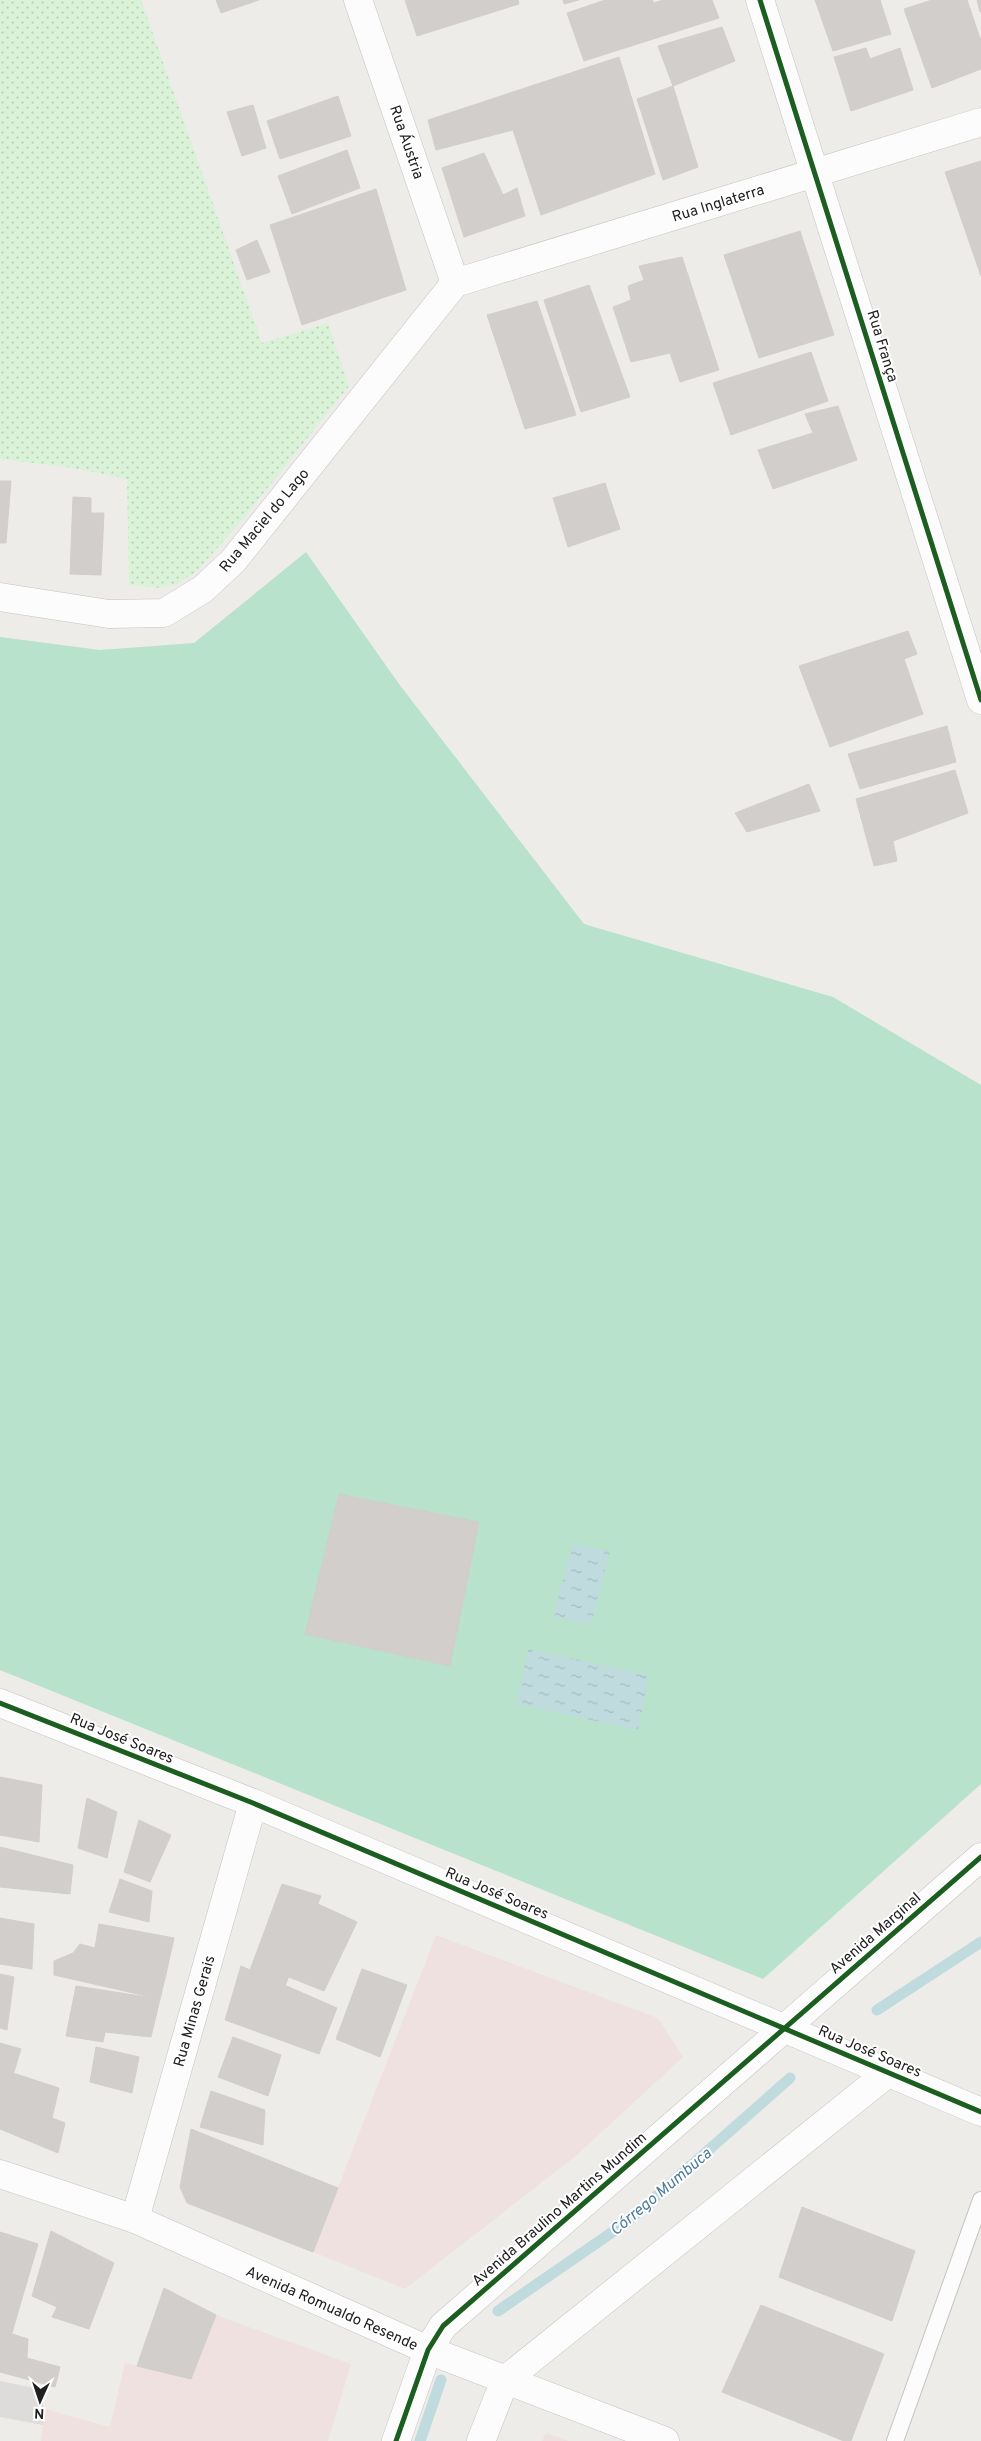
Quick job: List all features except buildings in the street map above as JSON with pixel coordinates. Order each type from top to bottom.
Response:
[{"type":"street","name":"Rua Áustria","points":[[358,0],[455,283]]},
{"type":"street","name":"Rua França","points":[[760,0],[981,700]]},
{"type":"street","name":"Rua Inglaterra","points":[[455,283],[981,122]]},
{"type":"street","name":"Rua Maciel do Lago","points":[[0,597],[109,614],[164,613],[203,588],[233,561],[455,283]]},
{"type":"street","name":"Rua José Soares","points":[[0,1703],[253,1803],[981,2112]]},
{"type":"street","name":"Rua Minas Gerais","points":[[135,2219],[253,1803]]},
{"type":"street","name":"Avenida Marginal","points":[[785,2028],[981,1857]]},
{"type":"street","name":"Avenida Braulino Martins Mundim","points":[[396,2441],[428,2350],[444,2326],[785,2028]]},
{"type":"street","points":[[482,2441],[505,2380],[889,2072]]},
{"type":"street","name":"Avenida Romualdo Resende","points":[[0,2174],[135,2219],[428,2350],[665,2441]]},
{"type":"lane","points":[[895,2441],[981,2200]]},
{"type":"shaded area","points":[[436,1935],[658,2018],[683,2057],[577,2155],[405,2289],[313,2252]]},
{"type":"shaded area","points":[[216,2315],[351,2364],[328,2441],[41,2441],[45,2409],[110,2427],[125,2363],[191,2378]]},
{"type":"shaded area","points":[[0,2381],[43,2390],[43,2425],[0,2417]]},
{"type":"shaded area","points":[[546,2433],[569,2441],[542,2441]]},
{"type":"green space","points":[[0,0],[141,0],[262,343],[328,323],[349,386],[242,520],[198,570],[179,583],[161,588],[129,585],[127,479],[73,468],[0,459]]},
{"type":"green space","points":[[306,552],[399,684],[584,924],[833,997],[981,1085],[981,1784],[763,1979],[0,1670],[0,637],[100,650],[194,643]]},
{"type":"water","points":[[573,1544],[610,1551],[591,1624],[553,1617]]},
{"type":"water","points":[[528,1649],[649,1675],[638,1730],[516,1704]]},
{"type":"waterway","name":"Córrego Mumbuca","points":[[877,2010],[981,1942]]},
{"type":"waterway","name":"Córrego Mumbuca","points":[[498,2311],[627,2222],[790,2078]]},
{"type":"waterway","name":"Córrego Mumbuca","points":[[420,2441],[441,2380]]},
{"type":"cycle path","points":[[760,0],[981,700]]},
{"type":"cycle path","points":[[0,1703],[253,1803],[981,2112]]},
{"type":"cycle path","points":[[396,2441],[428,2350],[443,2326],[981,1857]]}]
